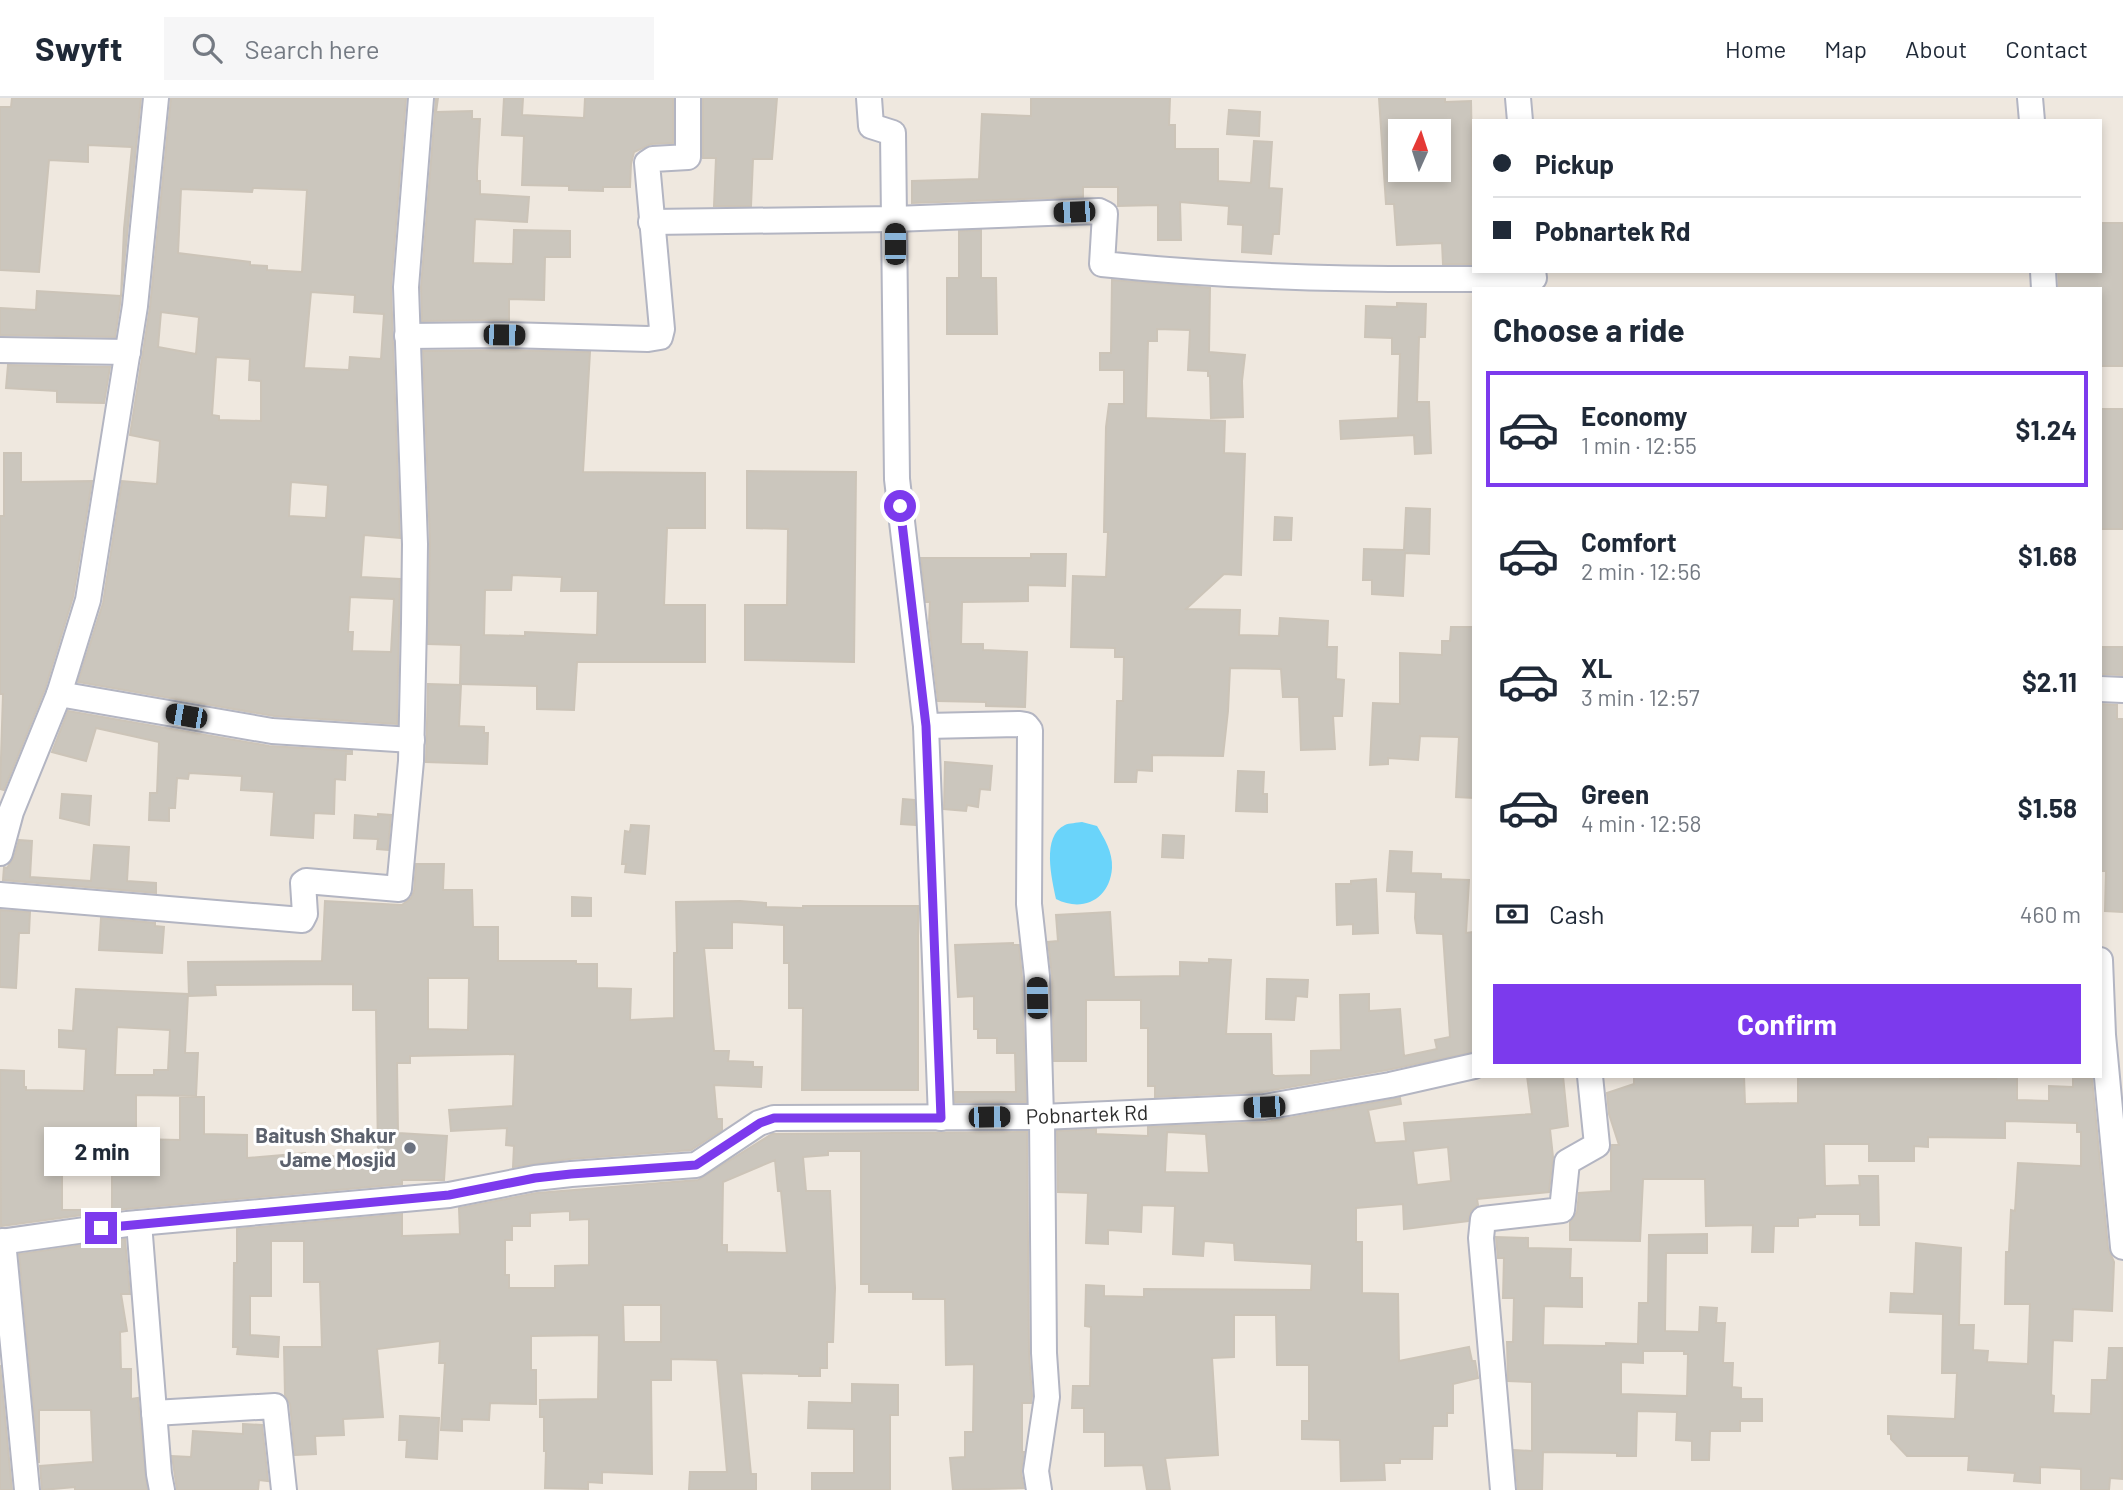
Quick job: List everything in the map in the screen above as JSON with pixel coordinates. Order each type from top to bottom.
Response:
[{"type":"street","points":[[0,853],[11,813],[59,694],[89,600],[135,306],[156,98]]},
{"type":"street","points":[[0,895],[302,919],[305,914],[303,883],[306,881],[399,889],[412,740],[415,544],[406,287],[421,98]]},
{"type":"street","points":[[407,336],[660,337],[662,329],[647,163],[653,159],[688,157],[688,98]]},
{"type":"street","points":[[869,98],[870,126],[893,133],[897,479],[926,726],[941,1118]]},
{"type":"street","points":[[1518,98],[1520,119]]},
{"type":"street","points":[[2030,98],[2032,119]]},
{"type":"street","points":[[651,222],[894,219],[1099,211],[1105,214],[1102,264],[1249,275],[1406,280],[1534,279]]},
{"type":"street","points":[[0,350],[128,352]]},
{"type":"street","points":[[2102,689],[2123,690]]},
{"type":"street","points":[[59,694],[272,731],[412,740]]},
{"type":"street","points":[[926,726],[1020,724],[1026,725],[1030,730],[1029,904],[1037,976],[1047,1397],[1036,1471],[1039,1490]]},
{"type":"street","points":[[2102,976],[2117,1128],[2123,1247]]},
{"type":"street","name":"Pobnartek Rd","points":[[2,1241],[139,1223],[449,1195],[535,1178],[696,1165],[760,1123],[774,1118],[1042,1117],[1264,1107],[1390,1085],[1472,1066]]},
{"type":"street","points":[[1503,1490],[1481,1238],[1483,1219],[1562,1210],[1567,1162],[1597,1145],[1590,1078]]},
{"type":"street","points":[[139,1223],[162,1490]]},
{"type":"street","points":[[2,1241],[27,1490]]},
{"type":"street","points":[[154,1413],[275,1406],[284,1490]]},
{"type":"water","points":[[1082,822],[1097,826],[1105,840],[1112,862],[1110,879],[1101,895],[1093,900],[1085,904],[1066,903],[1056,899],[1051,870],[1051,848],[1058,831],[1067,824]]},
{"type":"building","points":[[12,98],[141,98],[121,293],[132,147],[88,145],[88,162],[49,160],[39,272],[0,270],[0,107],[11,107]]},
{"type":"building","points":[[171,98],[406,98],[391,287],[400,538],[364,535],[361,577],[400,579],[397,724],[274,716],[78,682],[103,603],[122,481],[157,484],[160,441],[130,435],[150,307]],"holes":[[[253,188],[307,190],[302,272],[267,270],[267,266],[250,265],[250,262],[178,253],[181,189],[252,192]],[[311,292],[355,295],[354,312],[384,314],[381,359],[350,357],[349,370],[304,368]],[[161,312],[199,317],[196,354],[158,347]],[[216,357],[250,359],[249,380],[261,381],[261,421],[219,420],[219,416],[212,415]],[[291,482],[328,485],[326,518],[289,516]],[[350,597],[394,599],[391,652],[352,651],[353,632],[348,632]]]},
{"type":"building","points":[[436,98],[436,112],[472,111],[472,119],[480,119],[477,181],[480,181],[480,194],[529,197],[527,222],[475,219],[473,263],[513,264],[514,230],[570,231],[570,257],[545,257],[544,300],[509,299],[509,320],[422,321],[421,287]]},
{"type":"building","points":[[504,98],[523,98],[522,115],[584,118],[585,98],[673,98],[673,143],[651,144],[634,152],[630,187],[603,187],[603,191],[569,190],[569,186],[522,185],[524,136],[502,135]]},
{"type":"building","points":[[703,98],[777,98],[772,159],[753,159],[751,206],[714,206],[716,158],[703,158]]},
{"type":"building","points":[[1031,98],[1170,98],[1169,125],[1175,125],[1175,149],[1218,149],[1218,181],[1251,183],[1254,141],[1272,142],[1269,188],[1282,189],[1279,234],[1273,234],[1271,254],[1242,252],[1243,225],[1228,224],[1229,206],[1180,202],[1181,240],[1158,240],[1158,205],[1118,206],[1118,187],[1083,187],[1083,197],[912,203],[912,181],[979,179],[982,114],[1031,116]]},
{"type":"building","points":[[1379,98],[1445,98],[1445,102],[1471,101],[1472,264],[1443,264],[1442,243],[1397,245],[1394,204],[1386,204]]},
{"type":"building","points":[[1229,110],[1260,112],[1259,136],[1227,134]]},
{"type":"building","points":[[2102,223],[2123,223],[2123,366],[2102,366],[2102,287],[2059,287],[2058,273],[2102,273]]},
{"type":"building","points":[[981,230],[981,278],[996,278],[997,334],[947,334],[947,278],[959,278],[959,231]]},
{"type":"building","points":[[1112,280],[1210,288],[1209,352],[1245,355],[1242,381],[1243,417],[1211,418],[1208,371],[1188,370],[1190,330],[1157,329],[1157,341],[1148,341],[1146,418],[1225,421],[1224,453],[1245,454],[1241,575],[1224,574],[1186,609],[1240,610],[1239,635],[1279,636],[1280,618],[1328,621],[1327,647],[1337,647],[1336,679],[1344,680],[1342,716],[1333,716],[1335,749],[1301,750],[1299,697],[1283,697],[1281,669],[1230,668],[1223,756],[1152,755],[1152,771],[1137,770],[1136,782],[1115,782],[1117,701],[1123,701],[1124,657],[1115,657],[1115,648],[1071,647],[1073,576],[1106,577],[1106,427],[1109,404],[1124,404],[1124,370],[1100,370],[1100,353],[1111,353]]},
{"type":"building","points":[[37,291],[121,296],[115,337],[0,335],[0,308],[36,310]]},
{"type":"building","points":[[1397,303],[1426,304],[1425,337],[1419,337],[1417,402],[1429,402],[1431,453],[1415,454],[1414,435],[1341,439],[1340,421],[1398,418],[1400,354],[1392,354],[1392,338],[1365,337],[1366,306],[1397,307]]},
{"type":"building","points":[[423,351],[590,352],[583,472],[705,473],[705,528],[667,528],[664,605],[705,605],[705,662],[577,662],[574,710],[537,709],[537,686],[460,684],[461,645],[428,644],[430,543]],"holes":[[[512,575],[562,577],[561,591],[598,591],[597,635],[525,632],[525,636],[484,635],[485,590],[511,590]]]},
{"type":"building","points":[[8,365],[110,367],[104,403],[57,402],[57,391],[6,388]]},
{"type":"building","points":[[2102,409],[2123,409],[2123,529],[2102,529]]},
{"type":"building","points":[[4,453],[21,453],[21,482],[92,481],[73,597],[45,689],[4,790],[0,789],[3,694],[0,694],[0,516],[4,516]]},
{"type":"building","points":[[747,471],[856,472],[854,662],[745,660],[745,605],[787,605],[788,529],[747,528]]},
{"type":"building","points":[[1406,508],[1430,509],[1429,554],[1405,553],[1403,596],[1372,594],[1372,580],[1363,580],[1364,549],[1404,550]]},
{"type":"building","points":[[1275,517],[1292,518],[1291,540],[1274,540]]},
{"type":"building","points":[[1031,554],[1066,554],[1065,586],[1028,585],[1028,601],[962,602],[961,644],[983,644],[983,650],[1027,652],[1025,707],[986,706],[986,702],[938,701],[929,623],[930,602],[926,602],[921,558],[1031,558]]},
{"type":"building","points":[[1451,627],[1472,627],[1472,798],[1456,797],[1459,737],[1420,736],[1418,760],[1388,758],[1388,764],[1370,765],[1373,703],[1400,704],[1400,653],[1442,655],[1442,641],[1450,641]]},
{"type":"building","points":[[2102,647],[2123,647],[2123,675],[2102,674]]},
{"type":"building","points":[[428,684],[461,685],[459,726],[484,727],[484,733],[488,733],[487,764],[426,762]]},
{"type":"building","points":[[2102,704],[2117,705],[2117,719],[2123,719],[2123,912],[2105,911],[2106,871],[2102,871]]},
{"type":"building","points":[[68,711],[269,746],[352,751],[352,754],[346,754],[345,780],[335,779],[334,814],[314,813],[313,838],[271,835],[274,792],[241,790],[242,776],[189,773],[188,779],[177,778],[175,808],[169,808],[169,821],[149,820],[150,793],[157,793],[159,742],[96,728],[86,761],[52,752]]},
{"type":"building","points":[[945,762],[992,766],[990,790],[980,789],[978,807],[967,805],[966,811],[944,809]]},
{"type":"building","points":[[1238,771],[1264,772],[1263,794],[1267,794],[1267,812],[1236,811]]},
{"type":"building","points":[[62,794],[91,796],[89,825],[60,818]]},
{"type":"building","points":[[903,799],[914,800],[915,825],[901,824]]},
{"type":"building","points":[[378,814],[391,815],[388,850],[377,849],[378,839],[354,838],[355,815],[378,817]]},
{"type":"building","points":[[631,825],[649,826],[645,874],[625,872],[626,864],[622,864],[625,831],[630,832]]},
{"type":"building","points":[[1163,835],[1184,836],[1183,858],[1162,857]]},
{"type":"building","points":[[19,840],[32,841],[30,877],[91,881],[94,845],[129,847],[127,881],[156,883],[156,893],[3,880],[4,867],[7,868],[14,857]]},
{"type":"building","points":[[1390,851],[1412,852],[1411,873],[1441,874],[1441,879],[1469,880],[1466,933],[1472,932],[1472,1052],[1262,1092],[1155,1097],[1155,1086],[1148,1086],[1148,1028],[1141,1028],[1141,1000],[1086,1000],[1086,1061],[1054,1061],[1052,976],[1048,942],[1058,941],[1056,915],[1110,912],[1114,977],[1180,976],[1180,962],[1209,963],[1209,959],[1231,960],[1226,1034],[1271,1034],[1272,1074],[1275,1076],[1311,1075],[1311,1051],[1341,1050],[1340,995],[1369,994],[1369,1011],[1400,1009],[1404,1056],[1437,1049],[1435,1040],[1450,1037],[1443,934],[1417,933],[1416,892],[1387,891]]},
{"type":"building","points":[[416,864],[444,864],[443,890],[472,890],[473,927],[498,927],[498,961],[576,961],[576,964],[597,964],[597,988],[631,989],[630,1020],[674,1018],[676,902],[740,901],[766,903],[766,907],[803,908],[918,906],[918,1090],[802,1090],[803,1008],[789,1008],[789,963],[784,963],[784,925],[732,922],[732,948],[704,948],[714,1051],[729,1051],[728,1061],[753,1062],[753,1067],[762,1067],[761,1087],[714,1085],[717,1119],[722,1119],[722,1130],[691,1150],[570,1159],[513,1167],[514,1146],[506,1145],[507,1128],[451,1131],[449,1110],[513,1106],[515,1054],[410,1056],[410,1063],[397,1063],[398,1133],[447,1136],[444,1180],[402,1180],[402,1184],[126,1209],[1,1226],[0,1070],[24,1071],[26,1090],[84,1091],[86,1049],[59,1047],[59,1030],[73,1031],[76,989],[188,994],[185,1053],[198,1053],[196,1096],[136,1095],[136,1139],[180,1140],[180,1097],[204,1097],[204,1134],[247,1135],[247,1158],[305,1153],[305,1157],[378,1155],[376,1010],[353,1010],[353,984],[215,985],[216,995],[189,996],[188,962],[322,961],[325,901],[402,905],[411,898]],"holes":[[[428,978],[469,978],[468,1030],[428,1029]],[[117,1027],[170,1030],[168,1070],[154,1070],[154,1075],[115,1075]],[[62,1147],[112,1147],[112,1210],[62,1210]]]},
{"type":"building","points":[[1376,879],[1378,933],[1353,934],[1353,924],[1337,925],[1336,884]]},
{"type":"building","points":[[572,897],[591,898],[591,916],[572,916]]},
{"type":"building","points":[[0,910],[30,912],[29,933],[19,933],[16,988],[0,987]]},
{"type":"building","points":[[101,918],[155,923],[155,926],[164,927],[162,953],[99,950]]},
{"type":"building","points":[[955,945],[1019,945],[1022,977],[1026,1102],[955,1102],[955,1092],[1016,1092],[1015,1053],[997,1053],[997,1038],[978,1038],[978,1029],[974,1029],[974,996],[958,997]]},
{"type":"building","points":[[1267,979],[1308,980],[1307,997],[1296,996],[1294,1020],[1266,1019]]},
{"type":"building","points":[[1527,1078],[1563,1078],[1568,1126],[1550,1129],[1553,1157],[1549,1192],[1477,1199],[1478,1205],[1471,1211],[1468,1221],[1404,1229],[1403,1204],[1356,1208],[1356,1242],[1362,1242],[1362,1293],[1398,1294],[1399,1361],[1469,1347],[1472,1361],[1475,1361],[1478,1378],[1453,1384],[1453,1413],[1447,1413],[1447,1426],[1433,1426],[1432,1459],[1400,1459],[1400,1463],[1384,1463],[1385,1480],[1341,1481],[1340,1440],[1302,1439],[1302,1421],[1309,1421],[1309,1365],[1277,1365],[1276,1315],[1234,1315],[1234,1357],[1212,1358],[1218,1455],[1165,1458],[1170,1490],[1147,1490],[1143,1465],[1105,1466],[1105,1432],[1084,1432],[1084,1408],[1072,1408],[1073,1386],[1090,1386],[1091,1327],[1085,1326],[1086,1285],[1104,1286],[1104,1296],[1144,1297],[1144,1289],[1311,1290],[1312,1264],[1235,1260],[1234,1243],[1204,1241],[1203,1256],[1173,1254],[1175,1206],[1142,1205],[1141,1232],[1108,1230],[1108,1244],[1086,1243],[1088,1193],[1058,1192],[1057,1131],[1096,1129],[1096,1134],[1148,1136],[1148,1127],[1266,1122],[1400,1098],[1401,1104],[1368,1110],[1375,1143],[1406,1141],[1404,1123],[1532,1114]],"holes":[[[1167,1132],[1206,1134],[1209,1173],[1165,1172]],[[1448,1147],[1451,1181],[1417,1185],[1413,1151]]]},
{"type":"building","points":[[1634,1078],[1744,1078],[1745,1104],[1798,1103],[1798,1078],[2017,1078],[2017,1100],[2049,1101],[2049,1086],[2073,1087],[2073,1078],[2092,1078],[2108,1248],[2114,1262],[2112,1311],[2073,1309],[2072,1341],[2053,1340],[2051,1395],[2054,1396],[2053,1413],[2091,1414],[2092,1380],[2107,1380],[2109,1348],[2123,1348],[2122,1479],[2110,1478],[2109,1490],[2081,1490],[2081,1469],[2040,1467],[2040,1483],[2014,1481],[2015,1473],[1968,1470],[1969,1456],[1907,1456],[1891,1439],[1891,1434],[1888,1434],[1888,1416],[1955,1419],[1957,1373],[1942,1373],[1943,1314],[1890,1312],[1891,1293],[1914,1294],[1916,1243],[1961,1248],[1959,1325],[1974,1325],[1973,1350],[1988,1351],[1987,1362],[2028,1364],[2030,1304],[2005,1304],[2006,1252],[2009,1252],[2011,1210],[2015,1211],[2018,1163],[2081,1166],[2081,1132],[2077,1132],[2077,1123],[2005,1121],[2005,1138],[1928,1137],[1928,1147],[1914,1146],[1914,1161],[1869,1161],[1869,1144],[1824,1144],[1825,1186],[1860,1185],[1859,1176],[1878,1176],[1879,1225],[1860,1225],[1860,1214],[1815,1214],[1815,1217],[1798,1218],[1798,1226],[1774,1226],[1773,1252],[1752,1252],[1753,1225],[1706,1226],[1705,1179],[1643,1179],[1640,1241],[1570,1240],[1570,1222],[1577,1212],[1579,1193],[1611,1191],[1611,1149],[1612,1145],[1619,1145],[1609,1114],[1607,1093],[1634,1084]]},
{"type":"building","points":[[1027,1132],[1029,1353],[1032,1396],[1031,1403],[1022,1403],[1024,1452],[1021,1473],[1024,1488],[953,1490],[950,1458],[965,1457],[965,1432],[973,1432],[974,1364],[946,1365],[945,1299],[913,1299],[913,1292],[869,1292],[869,1284],[861,1284],[861,1151],[828,1151],[828,1155],[803,1157],[806,1191],[830,1191],[835,1288],[833,1342],[827,1342],[827,1368],[820,1368],[820,1376],[741,1373],[751,1474],[756,1474],[756,1490],[689,1490],[690,1472],[727,1472],[717,1360],[671,1359],[671,1380],[651,1380],[652,1474],[602,1472],[602,1483],[588,1482],[588,1489],[545,1488],[546,1451],[540,1400],[598,1399],[599,1335],[531,1336],[531,1370],[536,1370],[536,1404],[490,1403],[489,1420],[462,1419],[462,1431],[441,1430],[445,1363],[439,1363],[440,1341],[377,1349],[383,1417],[343,1419],[344,1435],[315,1436],[316,1454],[295,1455],[290,1404],[285,1395],[284,1347],[322,1347],[320,1282],[304,1282],[304,1241],[271,1241],[271,1296],[250,1296],[250,1335],[279,1337],[278,1357],[237,1354],[238,1347],[233,1347],[237,1229],[402,1214],[402,1236],[460,1234],[459,1208],[537,1193],[698,1180],[772,1134]],"holes":[[[775,1160],[787,1253],[727,1252],[727,1245],[722,1245],[723,1182]],[[570,1211],[570,1220],[589,1219],[589,1265],[555,1266],[555,1288],[509,1288],[509,1275],[505,1275],[505,1240],[512,1240],[512,1226],[530,1226],[530,1213]],[[623,1305],[661,1305],[661,1342],[624,1342]]]},
{"type":"building","points":[[1707,1234],[1707,1253],[1666,1253],[1665,1331],[1699,1332],[1700,1307],[1717,1308],[1716,1323],[1725,1323],[1723,1363],[1733,1363],[1732,1387],[1741,1388],[1741,1399],[1762,1399],[1762,1421],[1740,1421],[1740,1431],[1710,1431],[1709,1460],[1692,1460],[1692,1441],[1676,1440],[1677,1412],[1637,1411],[1636,1456],[1617,1456],[1617,1453],[1543,1452],[1542,1490],[1518,1490],[1514,1450],[1532,1451],[1532,1382],[1508,1381],[1507,1342],[1513,1342],[1514,1298],[1503,1298],[1504,1258],[1498,1258],[1496,1237],[1528,1238],[1528,1248],[1571,1249],[1570,1278],[1582,1278],[1582,1307],[1544,1306],[1543,1345],[1606,1346],[1606,1343],[1638,1344],[1639,1303],[1648,1303],[1649,1235]],"holes":[[[1643,1351],[1684,1351],[1684,1354],[1688,1354],[1687,1396],[1621,1394],[1621,1362],[1643,1363]]]},
{"type":"building","points":[[125,1239],[130,1294],[121,1294],[127,1331],[120,1332],[121,1369],[131,1369],[131,1399],[138,1398],[147,1490],[75,1490],[75,1487],[42,1490],[40,1466],[93,1462],[91,1410],[39,1410],[39,1463],[19,1254]]},
{"type":"building","points":[[0,1365],[12,1490],[0,1490]]},
{"type":"building","points":[[852,1384],[898,1385],[898,1415],[890,1415],[890,1490],[812,1490],[812,1473],[854,1473],[854,1429],[808,1428],[809,1402],[852,1403]]},
{"type":"building","points":[[400,1416],[439,1418],[437,1459],[406,1457],[407,1440],[399,1440]]},
{"type":"building","points":[[243,1424],[262,1425],[268,1481],[259,1480],[258,1490],[177,1490],[172,1456],[191,1457],[193,1431],[243,1434]]},
{"type":"place","name":"Baitush Shakur Jame Mosjid","points":[[410,1148]]},
{"type":"route","points":[[101,1228],[449,1195],[535,1178],[607,1170],[696,1165],[760,1123],[774,1118],[941,1118],[926,726],[900,506]]}]
